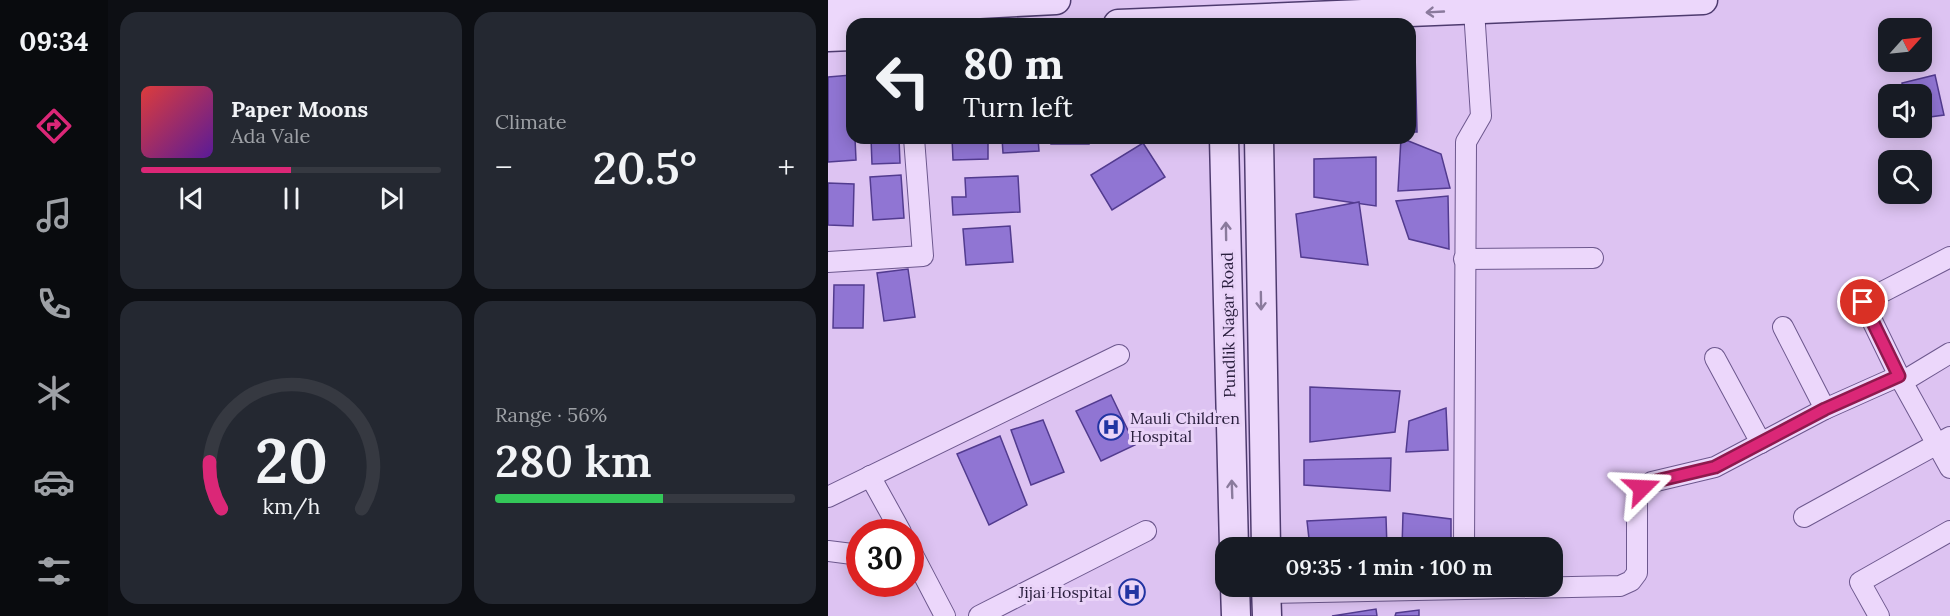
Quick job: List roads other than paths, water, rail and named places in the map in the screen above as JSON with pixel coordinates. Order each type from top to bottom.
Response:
[{"type":"main road","points":[[828,12],[905,11],[1056,0]]},
{"type":"main road","points":[[1187,18],[1384,7],[1474,10],[1703,0]]},
{"type":"main road","points":[[828,37],[846,36]]},
{"type":"main road","name":"Pundlik Nagar Road","points":[[1224,144],[1234,537]]},
{"type":"main road","name":"Pundlik Nagar Road","points":[[1258,144],[1266,537]]},
{"type":"main road","points":[[1228,351],[1262,351]]},
{"type":"main road","points":[[1235,597],[1236,616]]},
{"type":"street","points":[[1464,537],[1466,142],[1481,116],[1474,10]]},
{"type":"street","points":[[828,262],[923,256],[914,144]]},
{"type":"street","points":[[1950,257],[1863,302],[1900,379],[1943,441],[1950,468]]},
{"type":"street","points":[[1464,259],[1593,258]]},
{"type":"street","points":[[1783,327],[1825,409]]},
{"type":"street","points":[[1563,586],[1620,586],[1631,581],[1637,573],[1637,498],[1642,488],[1652,482],[1715,467],[1825,409],[1900,379],[1950,353]]},
{"type":"street","points":[[828,496],[1119,355]]},
{"type":"street","points":[[1715,358],[1761,443]]},
{"type":"street","points":[[1804,517],[1943,441]]},
{"type":"street","points":[[870,476],[894,519]]},
{"type":"street","points":[[979,616],[1146,531]]},
{"type":"street","points":[[1880,616],[1860,582],[1950,531]]},
{"type":"street","points":[[828,551],[846,553]]},
{"type":"street","points":[[924,578],[945,616]]},
{"type":"street","points":[[1267,599],[1300,597]]},
{"type":"place","name":"Mauli Children Hospital","points":[[1111,427]]},
{"type":"place","name":"Jijai Hospital","points":[[1132,592]]}]
